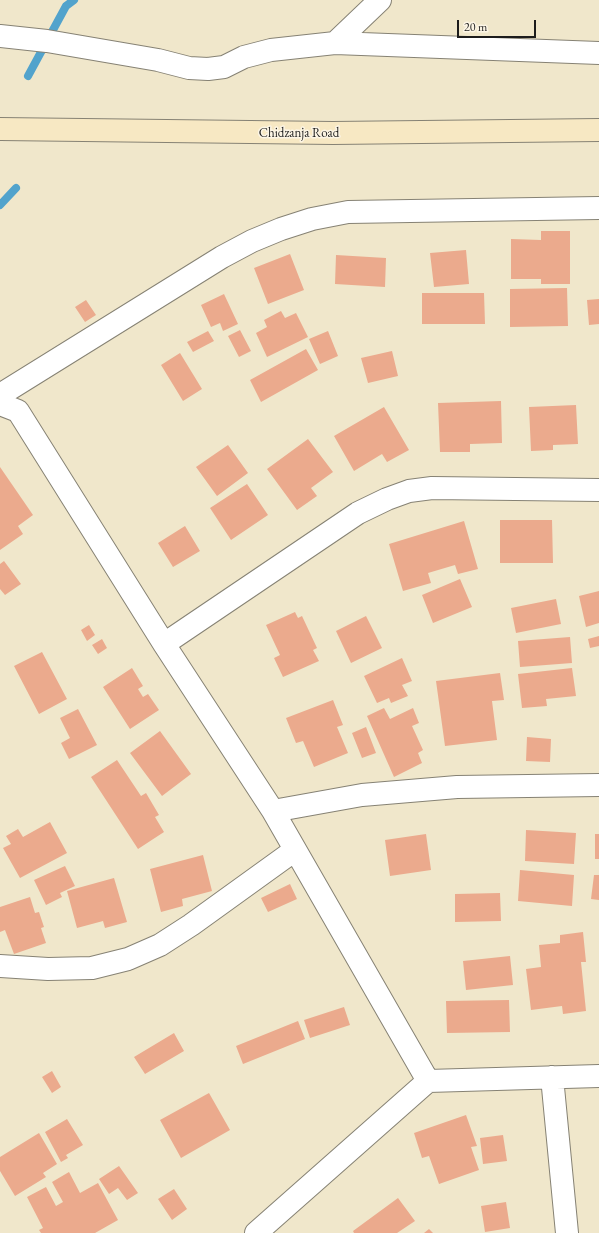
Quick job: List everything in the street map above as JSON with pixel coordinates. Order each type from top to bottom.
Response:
[{"type":"street","points":[[335,43],[380,0]]},
{"type":"street","points":[[0,36],[47,41],[158,60],[189,68],[208,69],[224,67],[244,57],[271,50],[335,43],[599,52]]},
{"type":"street","name":"Chidzanja Road","points":[[0,129],[333,133],[599,130]]},
{"type":"street","points":[[0,395],[222,257],[252,241],[281,229],[348,212],[599,208]]},
{"type":"street","points":[[0,404],[18,411],[164,644],[272,811],[428,1081]]},
{"type":"street","points":[[164,644],[358,513],[387,499],[409,491],[432,488],[599,490]]},
{"type":"street","points":[[272,811],[362,795],[457,787],[599,785]]},
{"type":"street","points":[[0,966],[48,969],[92,968],[128,959],[160,945],[191,925],[295,850]]},
{"type":"street","points":[[256,1233],[428,1081],[599,1076]]},
{"type":"street","points":[[552,1077],[567,1233]]},
{"type":"building","points":[[541,231],[570,231],[570,284],[541,284],[541,279],[511,279],[511,239],[541,240]]},
{"type":"building","points":[[466,250],[469,284],[434,287],[430,253]]},
{"type":"building","points":[[290,254],[304,290],[268,304],[254,268]]},
{"type":"building","points":[[336,255],[386,258],[385,287],[335,284]]},
{"type":"building","points":[[567,288],[568,326],[510,327],[510,289]]},
{"type":"building","points":[[422,293],[484,293],[485,324],[422,324]]},
{"type":"building","points":[[224,294],[238,324],[223,331],[220,323],[211,327],[201,305]]},
{"type":"building","points":[[599,299],[599,324],[589,325],[587,300]]},
{"type":"building","points":[[86,300],[96,315],[85,322],[75,307]]},
{"type":"building","points":[[281,311],[285,318],[296,313],[308,337],[267,357],[256,333],[267,327],[264,320]]},
{"type":"building","points":[[240,330],[251,351],[239,357],[228,336]]},
{"type":"building","points":[[208,331],[214,341],[193,352],[187,342]]},
{"type":"building","points":[[328,331],[338,356],[320,364],[309,339]]},
{"type":"building","points":[[306,349],[318,370],[261,402],[250,380]]},
{"type":"building","points":[[392,351],[398,376],[368,383],[361,358]]},
{"type":"building","points":[[180,353],[202,389],[183,401],[161,365]]},
{"type":"building","points":[[501,401],[502,443],[470,444],[470,452],[440,452],[438,403]]},
{"type":"building","points":[[576,405],[578,444],[553,445],[553,450],[531,451],[529,407]]},
{"type":"building","points":[[384,407],[409,450],[387,462],[382,454],[354,471],[334,436]]},
{"type":"building","points":[[308,439],[333,472],[311,488],[317,496],[297,510],[267,469]]},
{"type":"building","points":[[228,445],[248,473],[217,496],[196,467]]},
{"type":"building","points":[[0,467],[33,515],[18,526],[23,534],[0,550]]},
{"type":"building","points":[[247,484],[268,515],[231,540],[210,508]]},
{"type":"building","points":[[500,520],[552,520],[553,563],[500,563]]},
{"type":"building","points":[[464,521],[478,569],[458,574],[455,565],[428,573],[431,583],[403,591],[389,544]]},
{"type":"building","points":[[185,526],[200,551],[173,567],[158,543]]},
{"type":"building","points":[[4,561],[21,584],[5,595],[0,589],[0,564]]},
{"type":"building","points":[[460,579],[472,607],[433,623],[422,595]]},
{"type":"building","points":[[599,591],[599,623],[586,627],[579,596]]},
{"type":"building","points":[[556,599],[561,624],[516,633],[511,608]]},
{"type":"building","points":[[295,612],[298,618],[302,616],[317,648],[313,650],[319,661],[283,677],[274,658],[280,655],[266,625]]},
{"type":"building","points":[[366,616],[382,648],[351,663],[336,631]]},
{"type":"building","points":[[89,625],[95,635],[87,641],[81,630]]},
{"type":"building","points":[[599,636],[599,646],[590,648],[588,639]]},
{"type":"building","points":[[570,637],[572,663],[520,667],[518,641]]},
{"type":"building","points":[[102,639],[107,648],[98,654],[92,645]]},
{"type":"building","points":[[42,652],[67,699],[39,714],[14,666]]},
{"type":"building","points":[[402,658],[412,681],[402,685],[408,696],[391,703],[389,698],[377,703],[364,676]]},
{"type":"building","points":[[132,668],[143,686],[138,689],[143,697],[148,694],[159,710],[130,729],[103,687]]},
{"type":"building","points":[[572,668],[576,696],[546,699],[547,706],[522,708],[518,674]]},
{"type":"building","points":[[500,673],[504,700],[492,701],[497,740],[445,746],[436,681]]},
{"type":"building","points":[[333,700],[343,725],[337,727],[348,753],[314,767],[303,741],[296,743],[286,718]]},
{"type":"building","points":[[384,708],[390,719],[413,708],[419,723],[412,726],[423,750],[418,753],[422,763],[394,777],[367,716]]},
{"type":"building","points":[[78,709],[97,745],[69,759],[61,743],[70,738],[60,718]]},
{"type":"building","points":[[366,727],[376,753],[362,758],[352,733]]},
{"type":"building","points":[[160,731],[191,774],[162,796],[130,753]]},
{"type":"building","points":[[527,737],[551,739],[550,762],[526,761]]},
{"type":"building","points":[[117,760],[141,796],[146,793],[159,815],[155,817],[164,832],[138,849],[91,777]]},
{"type":"building","points":[[50,822],[67,853],[20,878],[3,848],[11,844],[6,836],[18,829],[23,837]]},
{"type":"building","points":[[526,830],[576,833],[574,864],[525,861]]},
{"type":"building","points":[[426,834],[431,870],[390,876],[385,840]]},
{"type":"building","points":[[595,834],[599,834],[599,859],[595,859]]},
{"type":"building","points":[[203,855],[212,891],[182,899],[183,906],[161,912],[150,869]]},
{"type":"building","points":[[65,866],[75,886],[60,893],[62,897],[46,905],[34,880]]},
{"type":"building","points":[[520,870],[574,875],[572,906],[518,901]]},
{"type":"building","points":[[594,875],[599,875],[599,900],[591,899]]},
{"type":"building","points":[[114,878],[127,922],[105,928],[103,921],[77,928],[67,891]]},
{"type":"building","points":[[290,884],[297,899],[268,912],[261,898]]},
{"type":"building","points":[[500,893],[501,921],[455,922],[455,894]]},
{"type":"building","points":[[30,897],[35,913],[39,912],[44,927],[41,928],[46,943],[14,954],[5,930],[0,932],[0,907]]},
{"type":"building","points":[[583,932],[586,962],[581,962],[586,1011],[563,1014],[562,1006],[531,1010],[526,969],[541,967],[539,945],[560,943],[560,935]]},
{"type":"building","points":[[510,956],[513,985],[466,990],[463,961]]},
{"type":"building","points":[[509,1000],[510,1032],[447,1033],[446,1001]]},
{"type":"building","points":[[344,1007],[350,1025],[310,1038],[304,1020]]},
{"type":"building","points":[[298,1021],[305,1039],[243,1064],[236,1046]]},
{"type":"building","points":[[174,1033],[184,1051],[145,1074],[134,1057]]},
{"type":"building","points":[[52,1071],[61,1087],[52,1093],[42,1077]]},
{"type":"building","points":[[209,1093],[230,1130],[181,1158],[160,1120]]},
{"type":"building","points":[[466,1115],[477,1146],[471,1147],[479,1170],[439,1184],[429,1156],[422,1158],[414,1133]]},
{"type":"building","points":[[67,1119],[83,1145],[66,1155],[68,1158],[61,1162],[45,1132]]},
{"type":"building","points":[[39,1133],[57,1164],[43,1173],[46,1177],[15,1196],[0,1171],[0,1157]]},
{"type":"building","points":[[503,1135],[507,1161],[483,1164],[480,1138]]},
{"type":"building","points":[[119,1166],[138,1193],[127,1200],[118,1188],[109,1194],[99,1179]]},
{"type":"building","points":[[69,1172],[80,1193],[98,1183],[118,1220],[95,1233],[41,1233],[39,1230],[43,1228],[27,1197],[46,1187],[56,1206],[63,1202],[52,1182]]},
{"type":"building","points":[[174,1189],[187,1209],[172,1220],[158,1199]]},
{"type":"building","points":[[398,1198],[415,1221],[397,1233],[354,1233],[353,1231]]},
{"type":"building","points":[[506,1202],[510,1228],[485,1232],[481,1206]]},
{"type":"building","points":[[429,1229],[433,1233],[424,1233]]},
{"type":"waterway","points":[[28,76],[66,6],[74,0]]},
{"type":"waterway","points":[[0,205],[16,188]]}]
